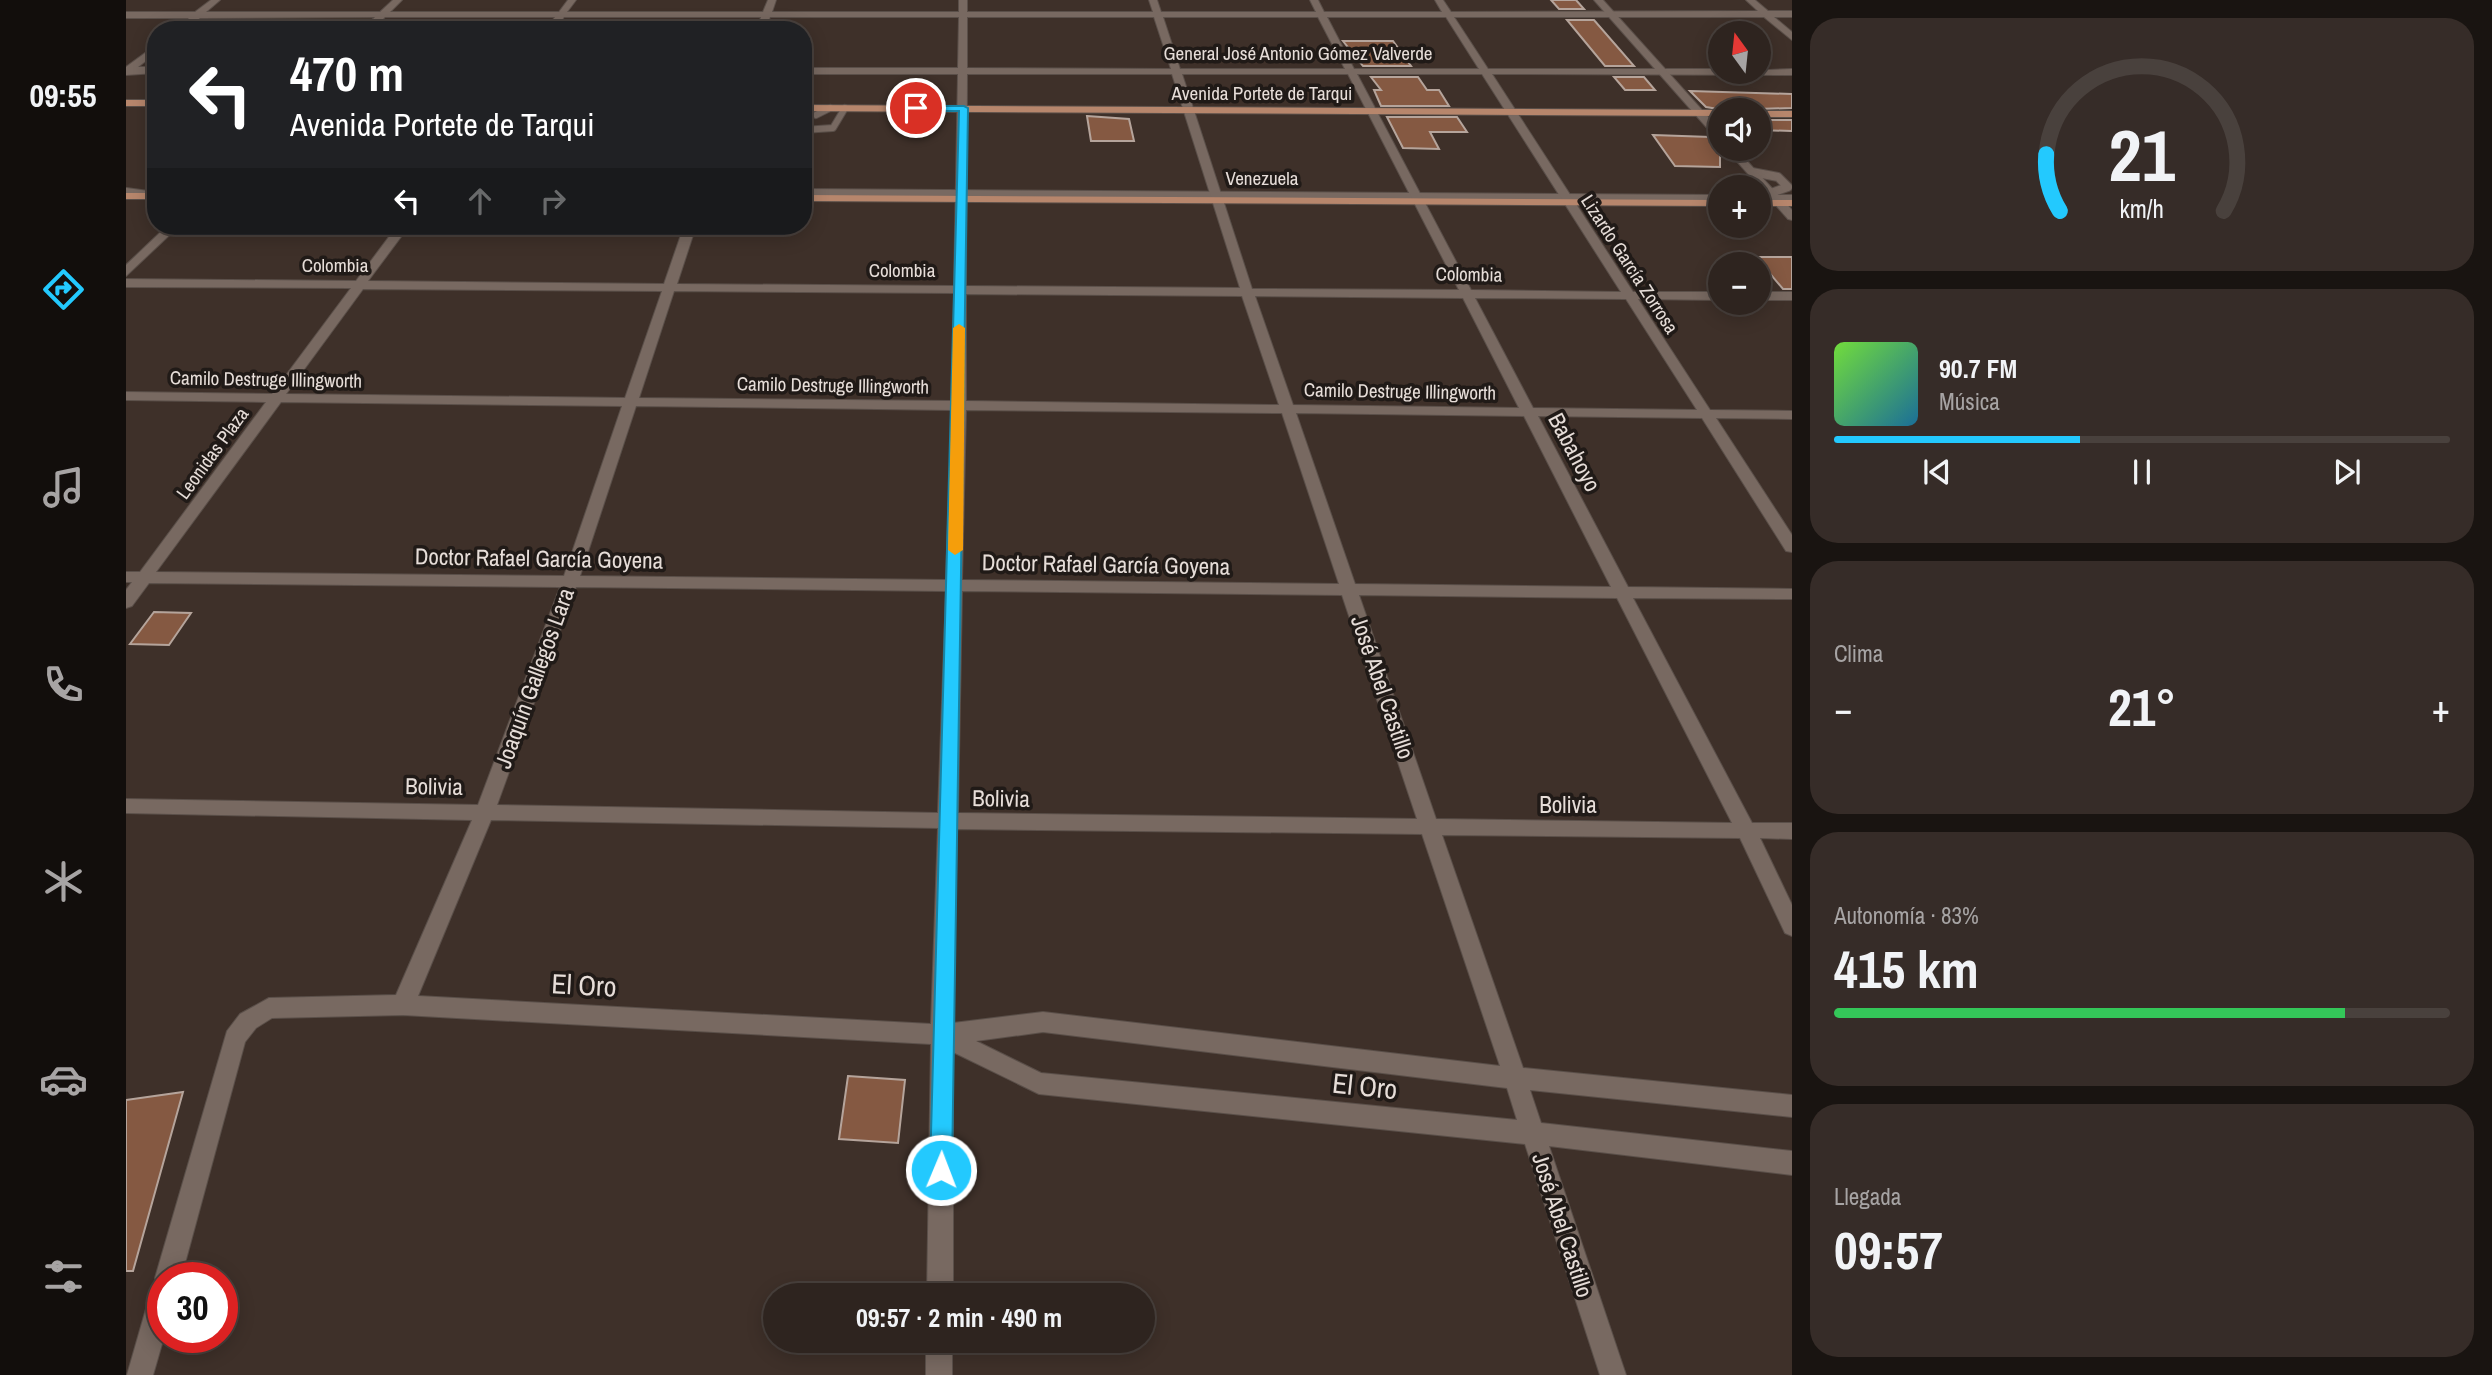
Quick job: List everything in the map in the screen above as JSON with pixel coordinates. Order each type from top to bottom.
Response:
[{"type":"main road","points":[[126,103],[147,103]]},
{"type":"main road","name":"Avenida Portete de Tarqui","points":[[812,108],[1708,113]]},
{"type":"main road","points":[[1771,114],[1792,114]]},
{"type":"main road","points":[[126,194],[147,195]]},
{"type":"main road","name":"Venezuela","points":[[812,198],[1708,201]]},
{"type":"street","points":[[190,21],[216,0]]},
{"type":"street","points":[[376,21],[398,0]]},
{"type":"street","points":[[557,21],[572,0]]},
{"type":"street","points":[[764,21],[772,0]]},
{"type":"street","name":"José Abel Castillo","points":[[1153,0],[1247,291],[1431,827],[1612,1375]]},
{"type":"street","name":"Babahoyo","points":[[1314,0],[1464,293],[1746,830],[1792,927]]},
{"type":"street","name":"Lizardo García Zorrosa","points":[[1439,0],[1792,547]]},
{"type":"street","points":[[1598,0],[1708,123]]},
{"type":"street","points":[[1750,0],[1792,37]]},
{"type":"street","points":[[126,15],[766,16],[962,8],[1158,15],[1792,14]]},
{"type":"street","points":[[940,1283],[942,1035],[965,71],[962,8]]},
{"type":"street","points":[[127,71],[147,55]]},
{"type":"street","points":[[127,71],[147,70]]},
{"type":"street","name":"General José Antonio Gómez Valverde","points":[[812,71],[1792,72]]},
{"type":"street","points":[[1742,161],[1783,200],[1792,217]]},
{"type":"street","points":[[126,272],[164,235]]},
{"type":"street","name":"Leonidas Plaza","points":[[126,602],[396,235]]},
{"type":"street","name":"Joaquín Gallegos Lara","points":[[403,1005],[485,811],[570,581],[687,235]]},
{"type":"street","name":"Colombia","points":[[126,283],[1708,296]]},
{"type":"street","points":[[1771,296],[1792,296]]},
{"type":"street","name":"Camilo Destruge Illingworth","points":[[126,396],[1792,415]]},
{"type":"street","name":"Doctor Rafael García Goyena","points":[[126,577],[1792,594]]},
{"type":"street","name":"Bolivia","points":[[126,806],[949,821],[1792,831]]},
{"type":"street","name":"El Oro","points":[[172,1262],[235,1038],[248,1021],[269,1008],[403,1005],[942,1035],[1044,1022],[1515,1078],[1792,1106]]},
{"type":"street","name":"El Oro","points":[[942,1035],[1039,1083],[1532,1133],[1792,1163]]},
{"type":"street","points":[[141,1375],[147,1353]]},
{"type":"street","points":[[939,1353],[939,1375]]},
{"type":"lane","points":[[816,115],[830,108]]},
{"type":"lane","points":[[812,129],[833,128],[845,108]]},
{"type":"lane","points":[[1752,172],[1777,177],[1790,187]]},
{"type":"lane","points":[[1783,200],[1790,187]]},
{"type":"lane","points":[[1783,200],[1790,187]]},
{"type":"lane","name":"Venezuela","points":[[812,193],[960,197]]},
{"type":"building","points":[[1551,0],[1576,0],[1584,9],[1559,9]]},
{"type":"building","points":[[1567,20],[1594,20],[1634,66],[1605,66]]},
{"type":"building","points":[[1343,41],[1393,41],[1411,66],[1363,66]]},
{"type":"building","points":[[1371,77],[1418,77],[1427,90],[1439,90],[1449,106],[1381,106],[1374,90],[1381,90]]},
{"type":"building","points":[[1614,77],[1644,77],[1655,90],[1625,90]]},
{"type":"building","points":[[1690,91],[1792,94],[1792,108],[1771,109],[1771,98],[1708,98],[1706,107]]},
{"type":"building","points":[[1087,116],[1129,119],[1134,141],[1091,141]]},
{"type":"building","points":[[1387,117],[1457,117],[1467,132],[1430,132],[1439,149],[1403,148]]},
{"type":"building","points":[[1771,120],[1792,120],[1792,131],[1771,130]]},
{"type":"building","points":[[1653,135],[1708,137],[1708,161],[1720,161],[1720,167],[1675,166]]},
{"type":"building","points":[[1771,257],[1792,257],[1792,289],[1783,289],[1771,275]]},
{"type":"building","points":[[154,612],[191,613],[169,645],[130,644]]},
{"type":"building","points":[[848,1076],[905,1080],[898,1143],[839,1139]]},
{"type":"building","points":[[183,1092],[133,1271],[126,1271],[126,1100]]},
{"type":"slow traffic","points":[[955,550],[959,328]]},
{"type":"route","points":[[916,108],[964,108],[960,194],[959,405],[942,1035],[941,1170]]}]
